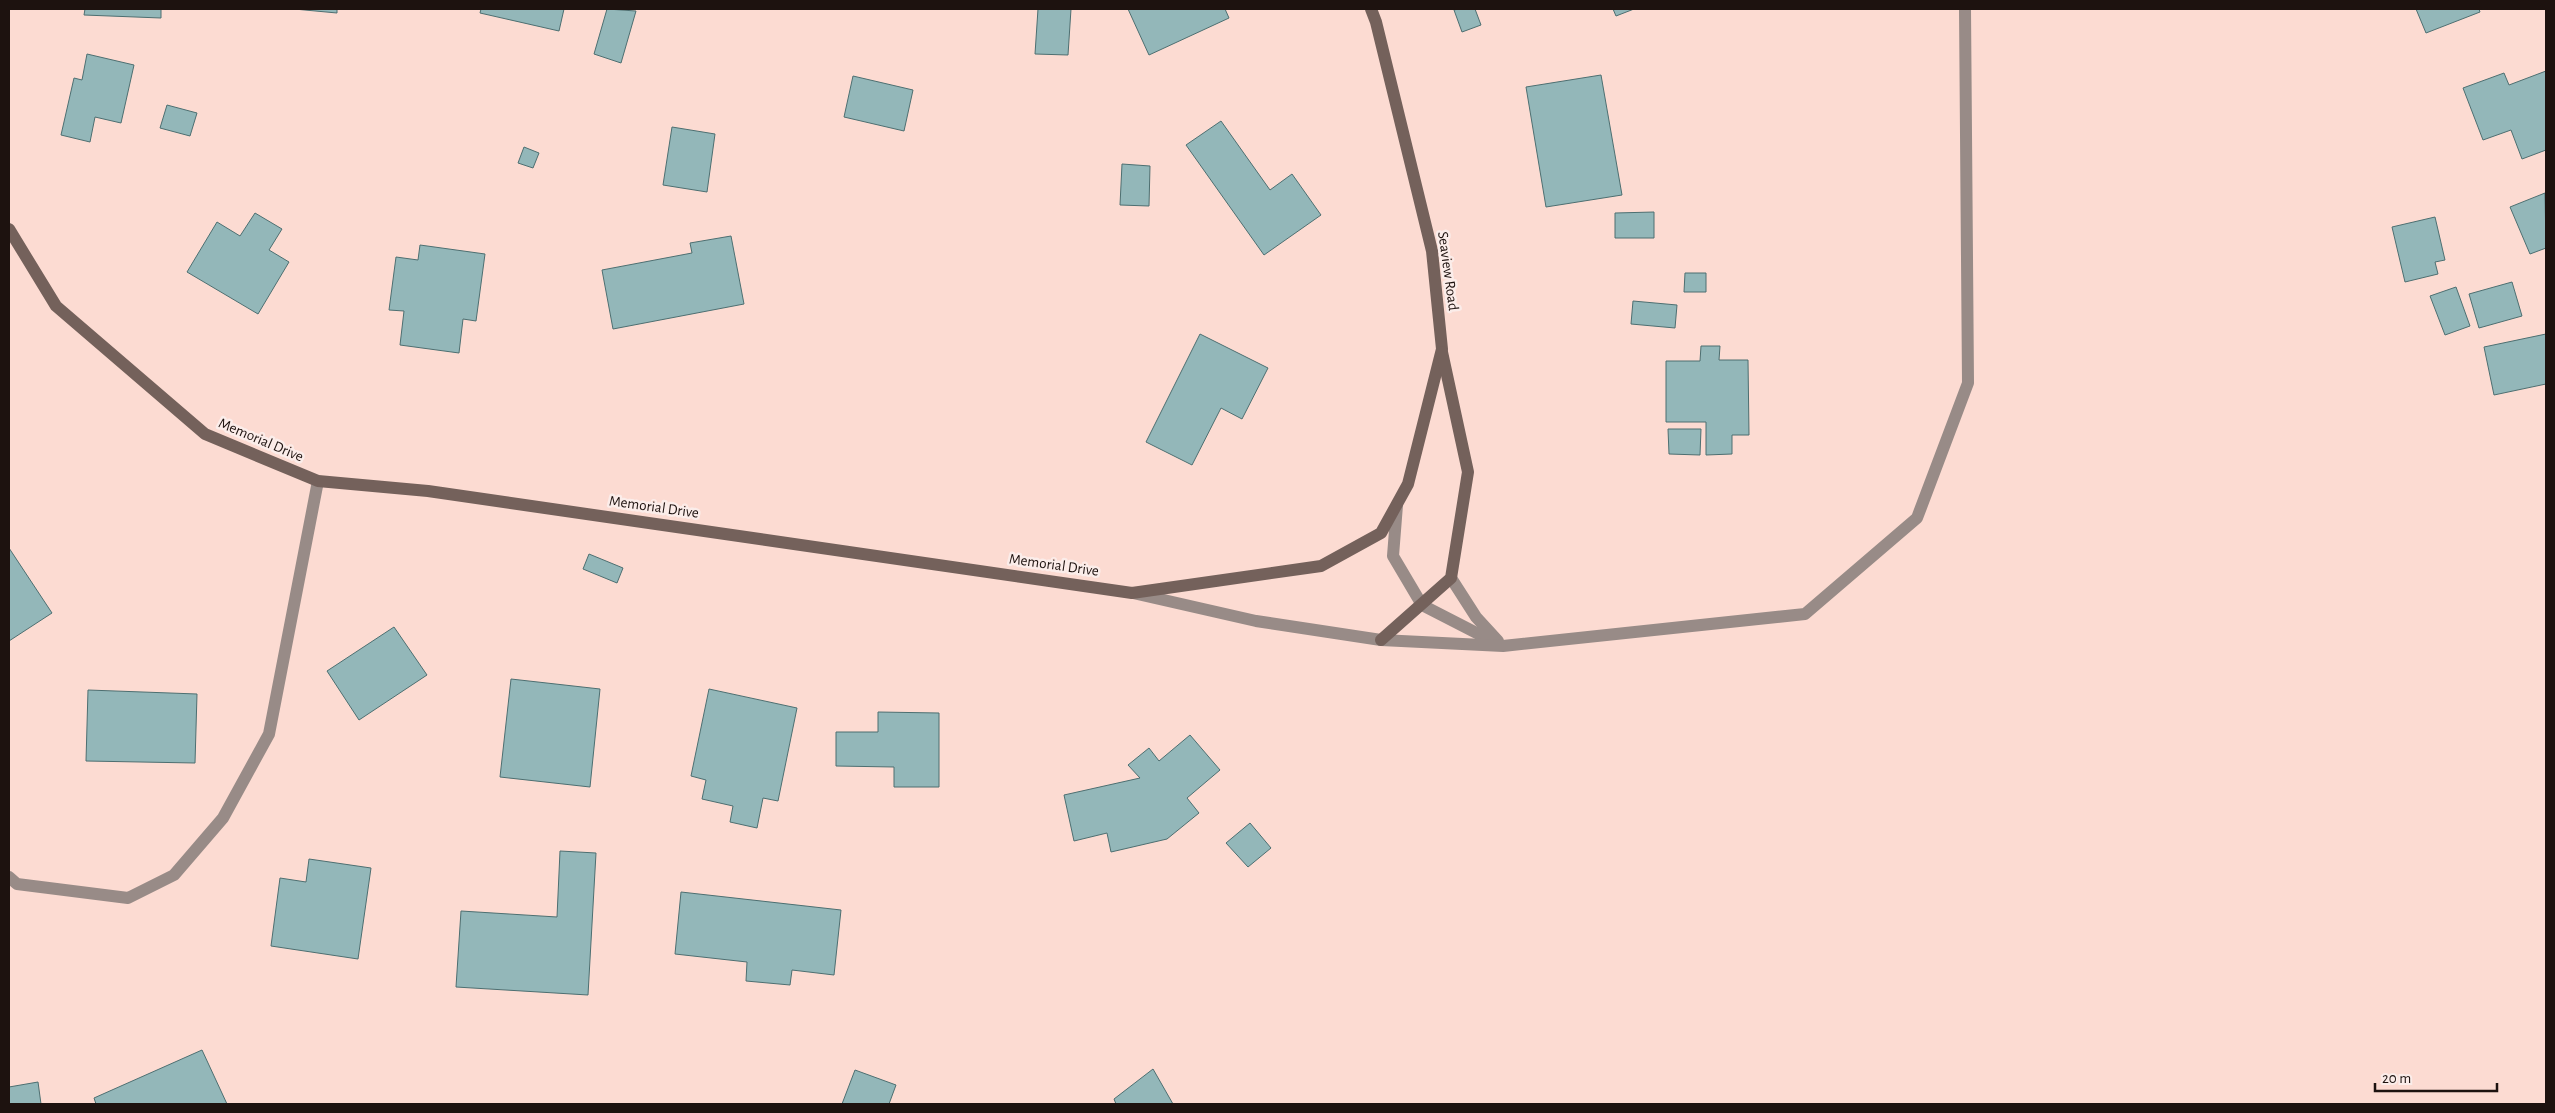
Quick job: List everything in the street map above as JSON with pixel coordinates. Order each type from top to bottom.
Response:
[{"type":"street","name":"Seaview Road","points":[[1371,9],[1376,22],[1432,251],[1442,350],[1408,484],[1381,533]]},
{"type":"street","points":[[1132,593],[1256,621],[1381,640],[1503,646],[1805,614],[1917,518],[1968,383],[1964,9]]},
{"type":"street","name":"Memorial Drive","points":[[9,229],[56,306],[205,434],[318,481],[428,491],[1132,593],[1321,566],[1381,533]]},
{"type":"street","points":[[1381,640],[1451,578],[1468,472],[1442,350]]},
{"type":"street","points":[[9,877],[17,884],[128,898],[174,875],[223,818],[269,734],[318,481]]},
{"type":"street","points":[[1397,505],[1393,556],[1422,604],[1503,646]]},
{"type":"street","points":[[1451,578],[1476,617],[1503,646]]},
{"type":"building","points":[[85,9],[161,9],[161,18],[84,15]]},
{"type":"building","points":[[294,9],[337,9],[337,13]]},
{"type":"building","points":[[481,9],[564,9],[559,31],[480,13]]},
{"type":"building","points":[[607,9],[636,11],[621,63],[594,54]]},
{"type":"building","points":[[1038,9],[1071,9],[1068,55],[1035,54]]},
{"type":"building","points":[[1128,9],[1225,9],[1229,18],[1149,55]]},
{"type":"building","points":[[1475,9],[1481,25],[1462,32],[1454,10]]},
{"type":"building","points":[[1613,9],[1634,9],[1616,16]]},
{"type":"building","points":[[2416,9],[2479,9],[2480,12],[2426,33]]},
{"type":"building","points":[[87,54],[134,65],[121,123],[95,117],[90,142],[61,135],[74,78],[82,80]]},
{"type":"building","points":[[2546,71],[2546,150],[2522,159],[2511,130],[2483,140],[2463,88],[2504,73],[2509,85]]},
{"type":"building","points":[[1601,75],[1622,195],[1546,207],[1526,87]]},
{"type":"building","points":[[853,76],[913,90],[904,131],[844,117]]},
{"type":"building","points":[[167,105],[197,113],[190,136],[160,128]]},
{"type":"building","points":[[1221,121],[1270,190],[1292,174],[1321,215],[1264,255],[1186,145]]},
{"type":"building","points":[[672,127],[715,134],[707,192],[663,185]]},
{"type":"building","points":[[524,147],[539,153],[533,168],[518,163]]},
{"type":"building","points":[[1122,164],[1150,166],[1149,206],[1120,205]]},
{"type":"building","points":[[2545,193],[2546,248],[2530,254],[2510,207]]},
{"type":"building","points":[[1654,212],[1654,238],[1615,238],[1615,213]]},
{"type":"building","points":[[255,213],[282,229],[269,250],[289,262],[258,314],[187,272],[217,222],[240,236]]},
{"type":"building","points":[[2435,217],[2445,260],[2435,262],[2438,274],[2405,282],[2392,227]]},
{"type":"building","points":[[731,236],[744,304],[613,329],[602,270],[692,253],[690,243]]},
{"type":"building","points":[[420,245],[485,254],[476,321],[463,319],[459,353],[400,345],[404,311],[389,310],[396,257],[418,260]]},
{"type":"building","points":[[1685,273],[1706,273],[1706,292],[1684,292]]},
{"type":"building","points":[[2512,282],[2522,316],[2479,328],[2469,294]]},
{"type":"building","points":[[2456,287],[2470,326],[2445,335],[2430,296]]},
{"type":"building","points":[[1633,301],[1677,305],[1675,328],[1631,324]]},
{"type":"building","points":[[1200,334],[1268,368],[1242,419],[1221,408],[1192,465],[1146,442]]},
{"type":"building","points":[[2546,334],[2546,384],[2494,395],[2484,347]]},
{"type":"building","points":[[1701,346],[1720,346],[1719,360],[1748,360],[1749,435],[1732,435],[1732,454],[1706,455],[1706,422],[1666,422],[1666,361],[1700,361]]},
{"type":"building","points":[[1668,429],[1701,429],[1700,455],[1669,454]]},
{"type":"building","points":[[9,548],[52,613],[9,641]]},
{"type":"building","points":[[589,554],[623,568],[617,583],[583,569]]},
{"type":"building","points":[[394,627],[427,675],[359,720],[327,671]]},
{"type":"building","points":[[511,679],[600,689],[590,787],[500,777]]},
{"type":"building","points":[[709,689],[797,708],[778,801],[763,798],[757,828],[730,822],[733,806],[702,799],[706,780],[691,776]]},
{"type":"building","points":[[88,690],[197,694],[195,763],[86,761]]},
{"type":"building","points":[[878,712],[939,713],[939,787],[894,787],[894,767],[836,766],[836,732],[878,732]]},
{"type":"building","points":[[1190,735],[1220,770],[1187,798],[1199,813],[1167,839],[1111,852],[1107,833],[1074,841],[1064,795],[1140,778],[1128,765],[1149,748],[1159,761]]},
{"type":"building","points":[[1250,823],[1271,848],[1248,867],[1226,843]]},
{"type":"building","points":[[560,851],[596,853],[588,995],[456,987],[461,911],[557,917]]},
{"type":"building","points":[[309,859],[371,868],[358,959],[271,946],[280,878],[306,882]]},
{"type":"building","points":[[681,892],[841,910],[834,975],[792,970],[790,985],[746,981],[747,962],[675,954]]},
{"type":"building","points":[[202,1050],[227,1104],[96,1104],[94,1098]]},
{"type":"building","points":[[1153,1069],[1173,1104],[1116,1104],[1114,1099]]},
{"type":"building","points":[[855,1070],[896,1085],[889,1104],[842,1104]]},
{"type":"building","points":[[38,1082],[41,1104],[9,1104],[9,1087]]}]
